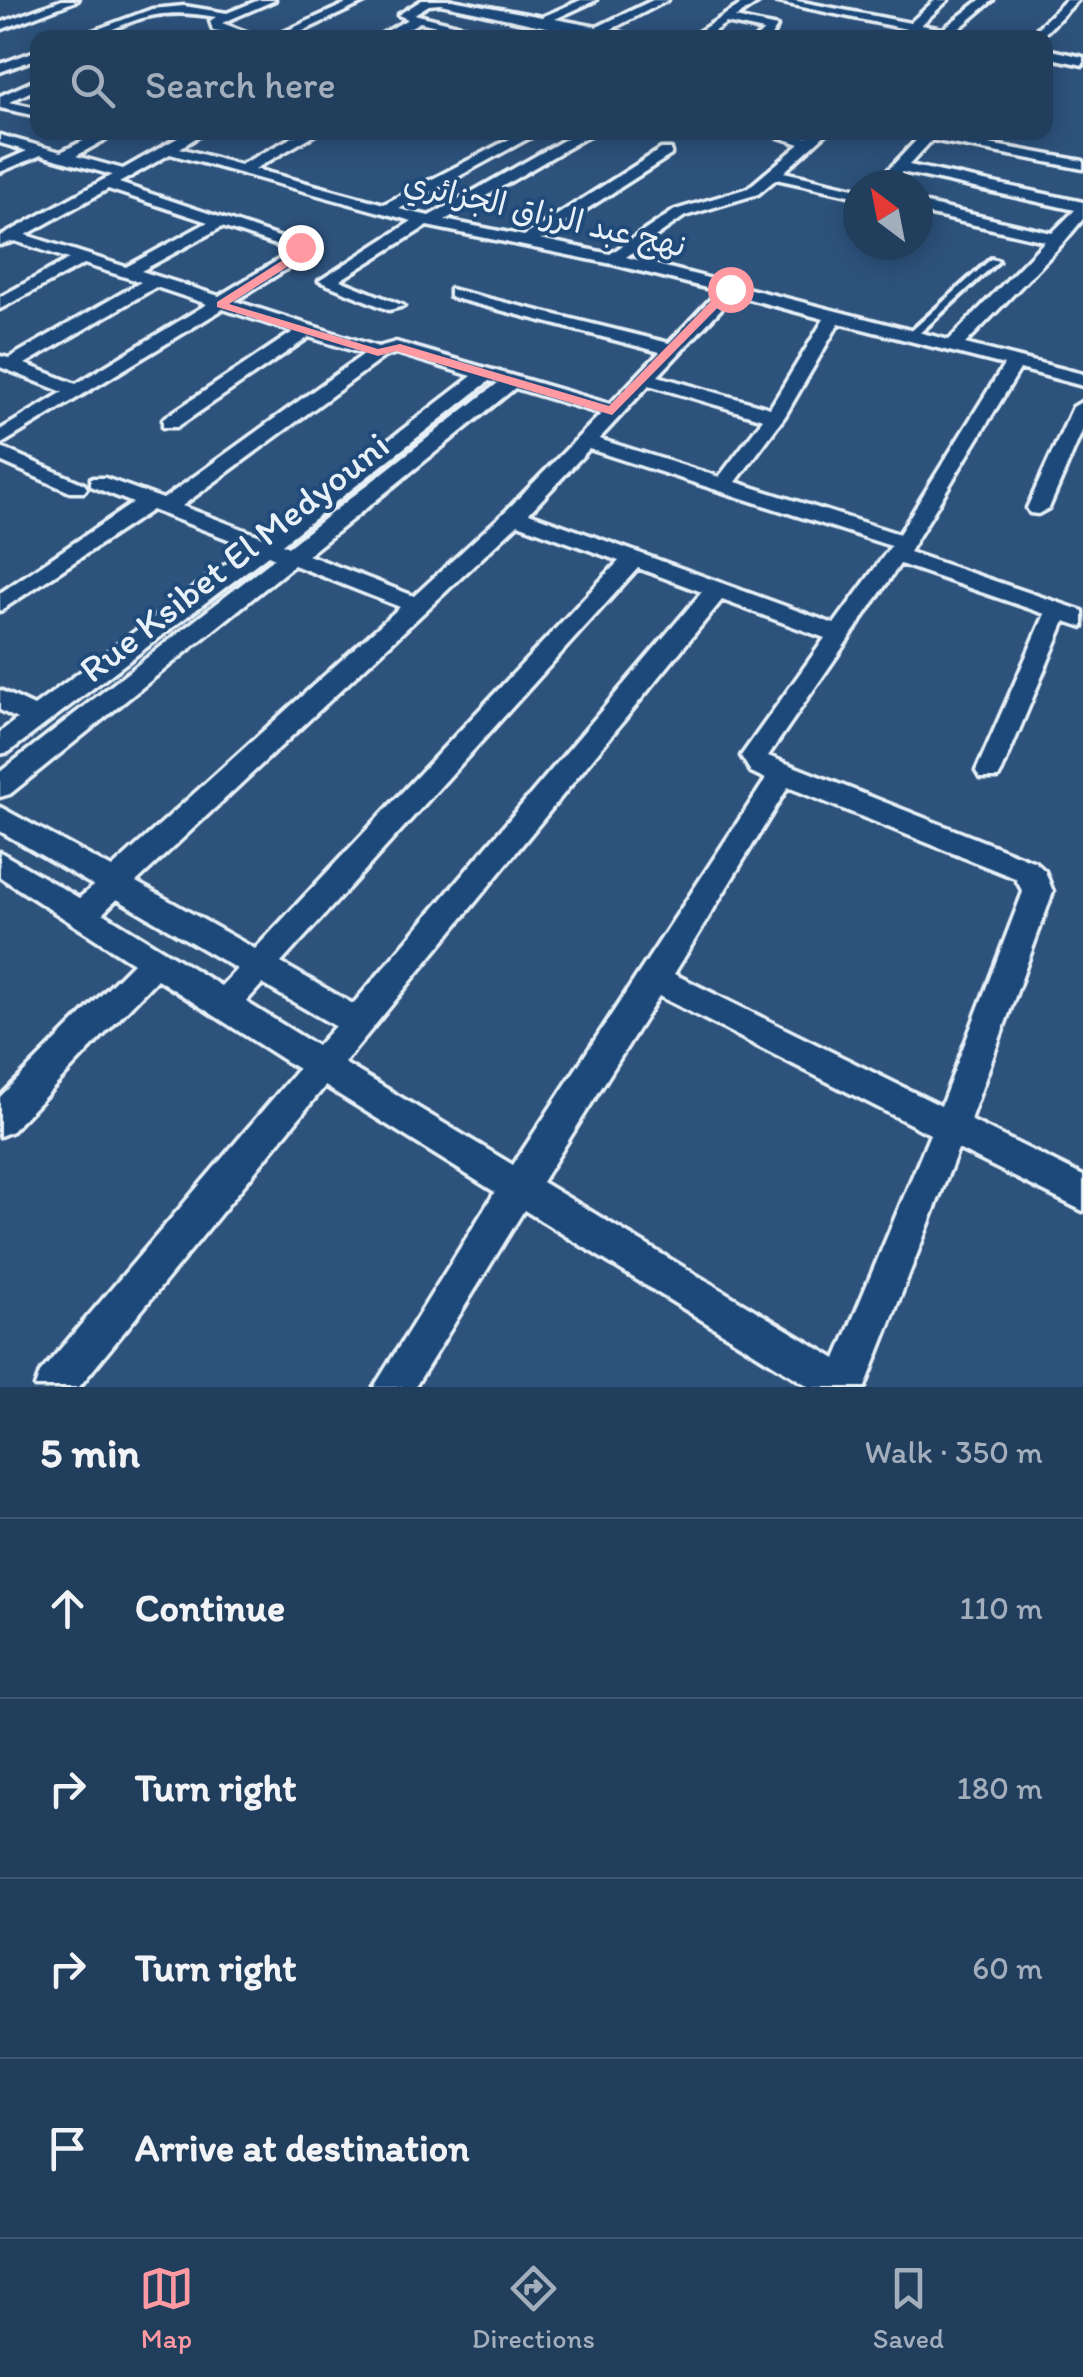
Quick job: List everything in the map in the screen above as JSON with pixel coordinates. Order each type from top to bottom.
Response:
[{"type":"street","points":[[0,27],[72,0]]},
{"type":"street","points":[[225,30],[217,28],[216,21],[269,0]]},
{"type":"street","points":[[526,28],[590,0]]},
{"type":"street","points":[[392,30],[440,1],[600,30],[662,0]]},
{"type":"street","points":[[706,30],[756,0]]},
{"type":"street","points":[[775,0],[926,30]]},
{"type":"street","points":[[849,14],[864,0]]},
{"type":"street","points":[[912,27],[942,0]]},
{"type":"street","points":[[954,30],[987,0]]},
{"type":"street","points":[[1041,30],[1073,0],[1083,1]]},
{"type":"street","points":[[294,30],[357,1],[377,4]]},
{"type":"street","points":[[102,30],[172,4],[227,16]]},
{"type":"street","points":[[550,6],[568,9]]},
{"type":"street","points":[[392,7],[471,30]]},
{"type":"street","points":[[0,10],[50,8]]},
{"type":"street","points":[[721,19],[773,30]]},
{"type":"street","points":[[1053,55],[1083,61]]},
{"type":"street","points":[[0,68],[30,57]]},
{"type":"street","points":[[0,103],[30,87]]},
{"type":"street","points":[[0,103],[30,110]]},
{"type":"street","points":[[0,139],[125,174]]},
{"type":"street","points":[[64,156],[97,140]]},
{"type":"street","points":[[7,239],[184,140]]},
{"type":"street","points":[[243,169],[298,140]]},
{"type":"street","points":[[387,210],[514,140]]},
{"type":"street","points":[[395,306],[327,282],[576,140]]},
{"type":"street","points":[[613,259],[680,213],[747,194],[813,140]]},
{"type":"street","points":[[894,170],[924,140]]},
{"type":"street","points":[[959,140],[1083,166]]},
{"type":"street","name":"نهج عبد الرزاق الجزائري","points":[[168,149],[428,222],[613,259],[1083,380]]},
{"type":"street","points":[[0,168],[41,150]]},
{"type":"street","points":[[527,241],[666,152]]},
{"type":"street","points":[[897,167],[1083,210],[951,348]]},
{"type":"street","points":[[774,174],[843,190]]},
{"type":"street","points":[[0,439],[300,255],[302,248],[107,184]]},
{"type":"street","points":[[933,210],[1058,239]]},
{"type":"street","points":[[126,273],[220,222]]},
{"type":"street","points":[[7,239],[378,353]]},
{"type":"street","points":[[0,304],[81,259]]},
{"type":"street","points":[[6,363],[154,282]]},
{"type":"street","points":[[83,912],[515,515],[730,289]]},
{"type":"street","points":[[456,293],[672,349]]},
{"type":"street","points":[[723,485],[776,416],[834,317]]},
{"type":"street","points":[[170,423],[306,331]]},
{"type":"street","points":[[0,604],[157,504],[378,353],[396,347],[612,411]]},
{"type":"street","points":[[6,363],[79,392]]},
{"type":"street","points":[[2,868],[83,912],[319,1065],[844,1387],[949,1130],[1038,892],[1036,879],[1024,870],[760,765],[754,756],[899,549],[1014,364]]},
{"type":"street","name":"Rue Ksibet El Medyouni","points":[[0,745],[486,374]]},
{"type":"street","points":[[643,377],[776,416]]},
{"type":"street","name":"Rue Ksibet El Medyouni","points":[[0,788],[512,380]]},
{"type":"street","points":[[1038,508],[1083,407]]},
{"type":"street","points":[[586,441],[723,485],[1083,619]]},
{"type":"street","points":[[0,452],[88,485],[157,504],[416,605]]},
{"type":"street","points":[[515,515],[837,634]]},
{"type":"street","points":[[225,1003],[634,559]]},
{"type":"street","points":[[54,1387],[717,590]]},
{"type":"street","points":[[989,771],[1058,610]]},
{"type":"street","points":[[0,699],[36,718]]},
{"type":"street","points":[[393,1387],[517,1184],[657,980],[783,774]]},
{"type":"street","points":[[0,818],[356,1022]]},
{"type":"street","points":[[0,1120],[155,961]]},
{"type":"street","points":[[657,980],[1083,1194]]},
{"type":"lane","points":[[910,337],[994,262]]},
{"type":"route","points":[[300,247],[300,255],[220,304],[378,353],[396,347],[612,411],[730,289]]}]
